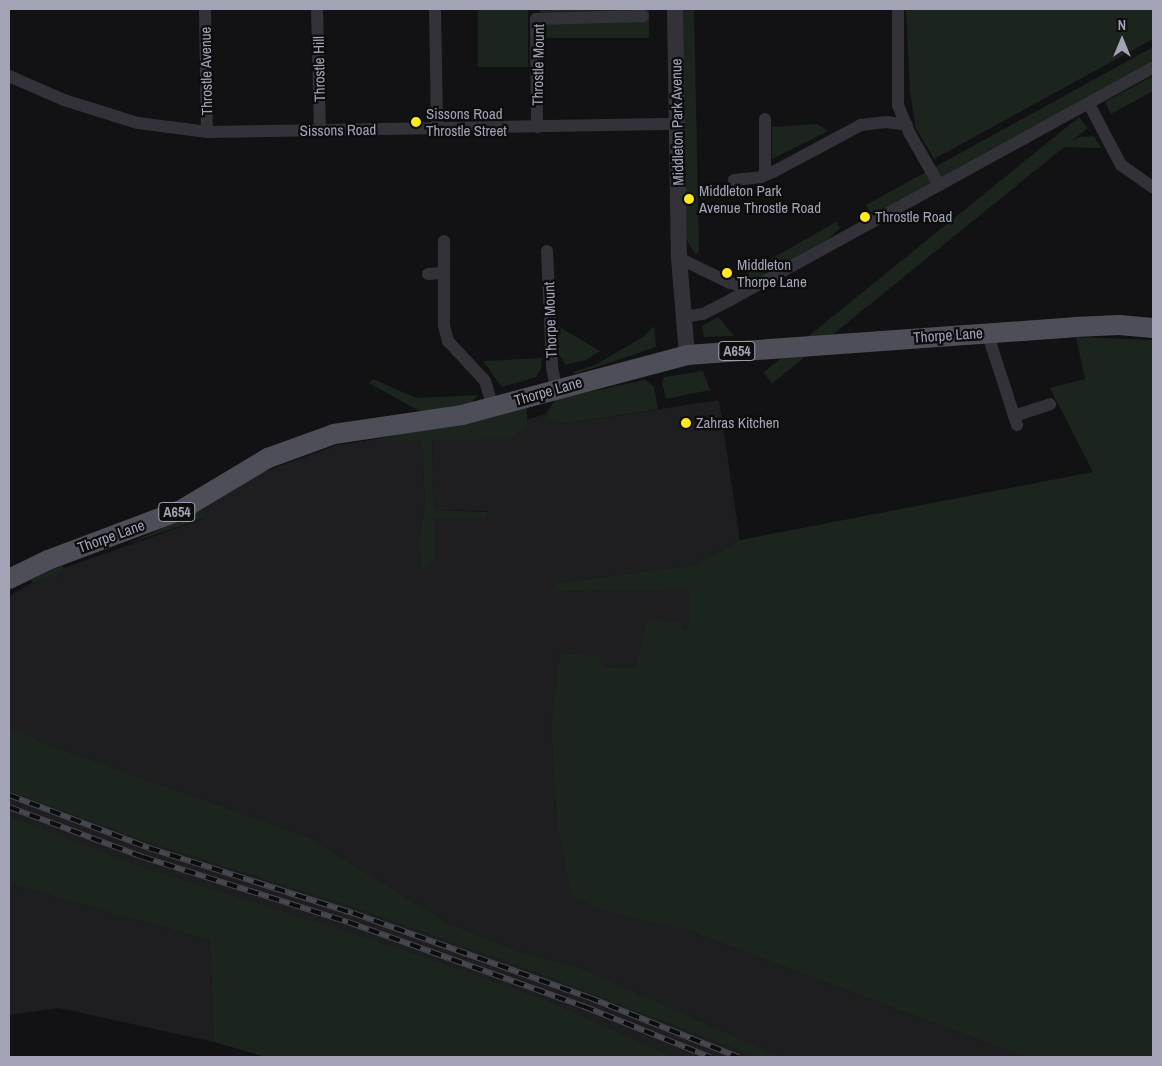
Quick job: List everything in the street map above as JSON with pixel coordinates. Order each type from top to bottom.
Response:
[{"type":"main road","name":"Thorpe Lane","points":[[9,579],[48,560],[181,510],[287,449],[334,434],[432,421],[687,355],[987,332],[1119,325],[1153,328]]},
{"type":"street","name":"Throstle Avenue","points":[[205,9],[207,132]]},
{"type":"street","name":"Throstle Hill","points":[[318,9],[320,130]]},
{"type":"street","points":[[435,9],[437,128]]},
{"type":"street","name":"Middleton Park Avenue","points":[[675,9],[679,258],[687,355]]},
{"type":"street","points":[[898,9],[898,105],[940,185]]},
{"type":"street","name":"Throstle Mount","points":[[537,126],[536,19],[643,16]]},
{"type":"street","points":[[683,317],[703,314],[1153,68]]},
{"type":"street","name":"Sissons Road","points":[[9,76],[64,100],[138,123],[207,132],[677,124]]},
{"type":"street","points":[[1089,104],[1121,165],[1153,187]]},
{"type":"street","points":[[765,119],[765,175]]},
{"type":"street","points":[[734,180],[765,175],[861,126],[886,122],[907,125]]},
{"type":"street","points":[[444,241],[448,341],[485,381],[493,406]]},
{"type":"street","name":"Thorpe Mount","points":[[547,251],[552,366],[556,388]]},
{"type":"street","points":[[679,258],[730,283],[751,288]]},
{"type":"street","points":[[428,274],[444,273]]},
{"type":"street","points":[[987,332],[1015,420],[1050,404]]},
{"type":"shaded area","points":[[478,9],[528,9],[528,67],[478,67]]},
{"type":"shaded area","points":[[540,9],[649,9],[649,38],[540,38]]},
{"type":"shaded area","points":[[682,9],[694,9],[699,251],[696,255],[686,239]]},
{"type":"shaded area","points":[[906,9],[1153,9],[1153,39],[934,159],[916,128],[910,92]]},
{"type":"shaded area","points":[[1153,47],[1153,62],[884,211],[870,212],[866,205]]},
{"type":"shaded area","points":[[1153,76],[1153,91],[1111,114],[1105,102]]},
{"type":"shaded area","points":[[1079,117],[1088,128],[772,383],[763,373]]},
{"type":"shaded area","points":[[817,124],[828,131],[772,159],[772,127]]},
{"type":"shaded area","points":[[1094,136],[1101,148],[1061,147],[1079,137]]},
{"type":"shaded area","points":[[836,222],[840,228],[821,246],[757,279],[742,279],[741,276]]},
{"type":"shaded area","points":[[718,317],[734,336],[704,337],[702,326]]},
{"type":"shaded area","points":[[558,326],[600,351],[586,360],[566,365],[558,353]]},
{"type":"shaded area","points":[[654,326],[656,347],[575,374],[573,372],[595,365],[646,335]]},
{"type":"shaded area","points":[[1076,337],[1153,340],[1153,1057],[1025,1057],[687,930],[603,910],[571,894],[556,813],[551,725],[560,653],[599,655],[604,667],[637,668],[647,620],[681,622],[682,630],[689,629],[689,589],[551,592],[558,583],[694,565],[740,540],[1093,472],[1050,388],[1085,379]]},
{"type":"shaded area","points":[[542,358],[541,369],[536,377],[502,387],[483,361]]},
{"type":"shaded area","points":[[703,371],[710,390],[666,399],[662,383],[664,377]]},
{"type":"shaded area","points":[[373,379],[416,398],[478,395],[472,402],[450,408],[421,412],[369,383]]},
{"type":"shaded area","points":[[645,380],[654,386],[658,409],[563,424],[549,419],[546,414],[556,399]]},
{"type":"shaded area","points":[[719,400],[740,540],[694,565],[558,583],[552,592],[689,588],[689,629],[682,630],[637,668],[604,667],[598,655],[560,653],[551,725],[556,813],[603,910],[668,923],[1025,1057],[781,1057],[583,969],[517,951],[448,923],[308,837],[43,743],[20,732],[9,731],[9,596],[32,583],[57,576],[64,568],[203,519],[201,510],[261,473],[337,445],[372,440],[422,439],[425,504],[419,543],[433,559],[433,518],[485,518],[487,511],[434,510],[432,439],[512,439],[529,419],[546,414],[549,419],[563,424]]},
{"type":"shaded area","points":[[527,407],[527,425],[512,439],[432,440],[434,510],[487,512],[485,518],[433,518],[433,559],[423,569],[419,543],[425,504],[422,440],[372,440]]},
{"type":"shaded area","points":[[201,510],[204,518],[128,544]]},
{"type":"shaded area","points":[[62,565],[64,568],[57,576],[32,583],[31,580]]},
{"type":"shaded area","points":[[9,731],[20,731],[43,743],[308,837],[448,923],[517,951],[583,969],[781,1057],[756,1057],[513,964],[355,908],[146,842],[9,791]]},
{"type":"shaded area","points":[[9,791],[146,842],[355,908],[513,964],[756,1057],[674,1057],[544,999],[402,949],[137,865],[43,830],[9,816]]},
{"type":"shaded area","points":[[9,816],[137,865],[402,949],[544,999],[674,1057],[266,1057],[214,1042],[210,940],[9,884]]},
{"type":"shaded area","points":[[9,884],[210,940],[214,1042],[59,1008],[9,1015]]},
{"type":"railway","points":[[9,795],[149,848],[353,913],[588,997],[738,1057]]},
{"type":"railway","points":[[9,807],[143,857],[348,922],[583,1006],[710,1057]]},
{"type":"place","name":"Sissons Road Throstle Street","points":[[416,122]]},
{"type":"place","name":"Middleton Park Avenue Throstle Road","points":[[689,199]]},
{"type":"place","name":"Throstle Road","points":[[865,217]]},
{"type":"place","name":"Middleton Thorpe Lane","points":[[727,273]]},
{"type":"place","name":"Zahras Kitchen","points":[[686,423]]}]
